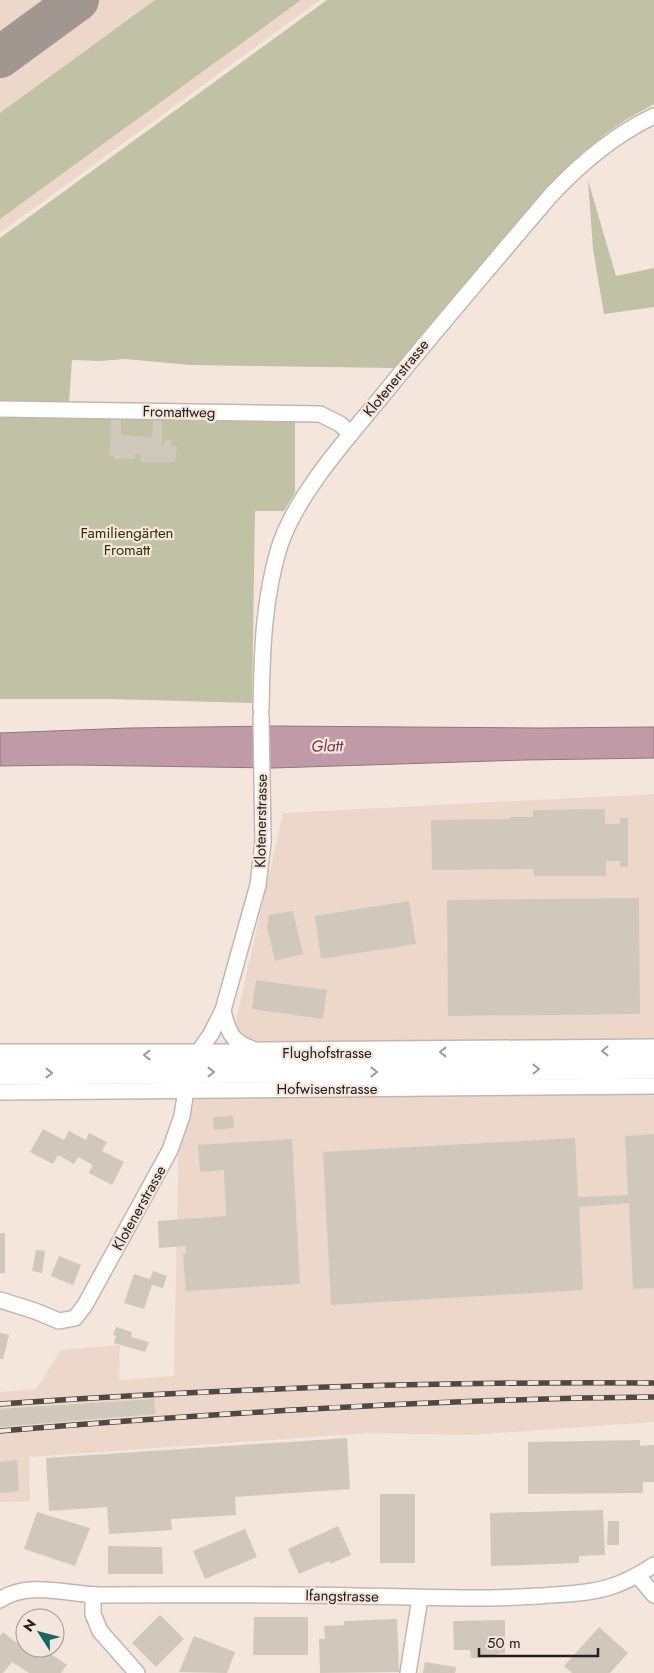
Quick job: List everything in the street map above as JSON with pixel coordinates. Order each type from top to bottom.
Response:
[{"type":"main road","name":"Flughofstrasse","points":[[0,1055],[228,1056],[265,1053],[654,1050]]},
{"type":"main road","name":"Flughofstrasse","points":[[0,1074],[654,1068]]},
{"type":"street","name":"Klotenerstrasse","points":[[196,1055],[211,1034],[223,1010],[258,885],[263,842],[261,713],[263,628],[268,590],[280,547],[290,522],[314,483],[351,434],[431,336],[569,176],[611,141],[654,116]]},
{"type":"street","name":"Fromattweg","points":[[0,409],[320,414],[340,424],[351,434]]},
{"type":"street","points":[[223,1010],[226,1025],[235,1040],[247,1048],[265,1053]]},
{"type":"street","name":"Hofwisenstrasse","points":[[0,1092],[654,1086]]},
{"type":"street","name":"Klotenerstrasse","points":[[0,1300],[35,1311],[58,1321],[75,1318],[85,1305],[170,1150],[182,1116],[186,1090]]},
{"type":"street","name":"Ifangstrasse","points":[[0,1600],[20,1592],[42,1590],[93,1595],[523,1597],[576,1594],[610,1587],[638,1576],[654,1565]]},
{"type":"street","points":[[638,1576],[654,1595]]},
{"type":"street","points":[[93,1595],[93,1614],[100,1631],[137,1673]]},
{"type":"street","points":[[408,1673],[420,1598]]},
{"type":"shaded area","points":[[0,0],[320,0],[0,233]]},
{"type":"shaded area","points":[[654,794],[654,1422],[471,1435],[370,1433],[29,1457],[30,1501],[0,1502],[0,1392],[36,1389],[61,1350],[120,1345],[119,1380],[174,1376],[179,1117],[235,1025],[283,813]]},
{"type":"green space","points":[[155,0],[301,0],[0,219],[0,113]]},
{"type":"green space","points":[[327,0],[654,0],[654,104],[605,134],[563,171],[395,368],[190,365],[125,359],[100,361],[72,360],[69,404],[0,403],[0,238]]},
{"type":"green space","points":[[588,180],[616,276],[654,268],[654,307],[604,314],[593,249]]},
{"type":"green space","name":"Familiengärten Fromatt","points":[[0,412],[295,418],[295,493],[284,511],[255,511],[252,703],[110,699],[0,699]]},
{"type":"water","name":"Glatt","points":[[273,726],[654,727],[654,758],[273,768],[72,765],[0,766],[0,733],[130,728]]},
{"type":"building","points":[[153,417],[162,417],[162,446],[164,446],[165,440],[171,440],[171,446],[177,447],[175,462],[141,462],[141,454],[135,454],[135,459],[114,459],[114,456],[110,456],[111,419],[121,419],[121,435],[152,437]]},
{"type":"building","points":[[605,809],[605,824],[620,824],[620,818],[628,818],[628,867],[620,867],[620,861],[606,861],[606,876],[534,876],[533,869],[432,870],[431,820],[510,819],[510,817],[533,817],[533,810]]},
{"type":"building","points":[[639,898],[640,1014],[448,1016],[447,900]]},
{"type":"building","points":[[409,901],[416,944],[321,959],[315,916]]},
{"type":"building","points":[[293,911],[303,954],[275,961],[267,927],[269,915]]},
{"type":"building","points":[[256,980],[327,990],[323,1019],[252,1009]]},
{"type":"building","points":[[233,1116],[234,1128],[214,1130],[213,1117]]},
{"type":"building","points":[[43,1129],[64,1140],[69,1131],[86,1140],[89,1133],[107,1142],[102,1151],[124,1162],[112,1185],[89,1173],[93,1165],[78,1157],[74,1164],[58,1155],[53,1164],[30,1152]]},
{"type":"building","points":[[654,1134],[654,1288],[633,1289],[629,1203],[579,1207],[583,1290],[331,1305],[323,1152],[575,1138],[578,1197],[628,1195],[625,1136]]},
{"type":"building","points":[[292,1139],[300,1284],[186,1291],[183,1254],[186,1254],[186,1246],[159,1248],[158,1221],[226,1216],[224,1170],[200,1172],[198,1145]]},
{"type":"building","points":[[0,1233],[5,1233],[5,1273],[0,1273]]},
{"type":"building","points":[[36,1250],[45,1251],[42,1273],[32,1271]]},
{"type":"building","points":[[59,1256],[81,1265],[73,1285],[51,1276]]},
{"type":"building","points":[[153,1271],[167,1276],[163,1288],[152,1285],[144,1309],[124,1303],[134,1274],[150,1279]]},
{"type":"building","points":[[116,1327],[132,1332],[131,1337],[149,1342],[145,1352],[114,1343],[116,1336],[113,1335]]},
{"type":"building","points":[[0,1333],[9,1335],[3,1359],[0,1359]]},
{"type":"building","points":[[154,1399],[155,1414],[0,1427],[0,1409]]},
{"type":"building","points":[[347,1438],[350,1489],[235,1497],[236,1515],[171,1519],[172,1530],[109,1534],[107,1507],[49,1511],[46,1458]]},
{"type":"building","points":[[640,1440],[640,1446],[654,1445],[654,1482],[643,1482],[643,1493],[528,1494],[528,1442]]},
{"type":"building","points":[[17,1460],[19,1491],[0,1493],[0,1462]]},
{"type":"building","points":[[380,1494],[415,1494],[415,1563],[380,1563]]},
{"type":"building","points":[[603,1510],[605,1555],[579,1556],[579,1563],[491,1566],[490,1513]]},
{"type":"building","points":[[37,1512],[90,1528],[75,1566],[24,1549]]},
{"type":"building","points":[[608,1521],[619,1521],[619,1545],[607,1545]]},
{"type":"building","points":[[338,1526],[351,1555],[330,1564],[329,1561],[299,1574],[288,1549]]},
{"type":"building","points":[[245,1529],[257,1557],[205,1579],[193,1551]]},
{"type":"building","points":[[108,1546],[162,1547],[163,1574],[108,1574]]},
{"type":"building","points":[[160,1615],[184,1639],[156,1667],[132,1643]]},
{"type":"building","points":[[254,1617],[308,1617],[308,1655],[253,1655]]},
{"type":"building","points":[[397,1619],[399,1672],[320,1673],[319,1639],[325,1639],[324,1626],[344,1625],[344,1621]]},
{"type":"building","points":[[505,1620],[505,1653],[497,1654],[496,1657],[471,1658],[470,1650],[454,1650],[453,1621]]},
{"type":"building","points":[[599,1627],[628,1653],[610,1673],[572,1673],[564,1666]]},
{"type":"building","points":[[3,1632],[15,1641],[15,1658],[57,1658],[67,1665],[61,1673],[29,1673],[12,1662],[3,1673],[0,1673],[0,1636]]},
{"type":"building","points":[[194,1636],[235,1652],[227,1673],[179,1672]]},
{"type":"building","points":[[425,1662],[456,1667],[455,1673],[423,1673]]},
{"type":"taxiway","points":[[0,57],[78,0]]},
{"type":"railway","points":[[0,1404],[327,1387],[491,1383],[654,1383]]},
{"type":"railway","points":[[0,1431],[163,1418],[327,1408],[572,1398],[654,1397]]}]
